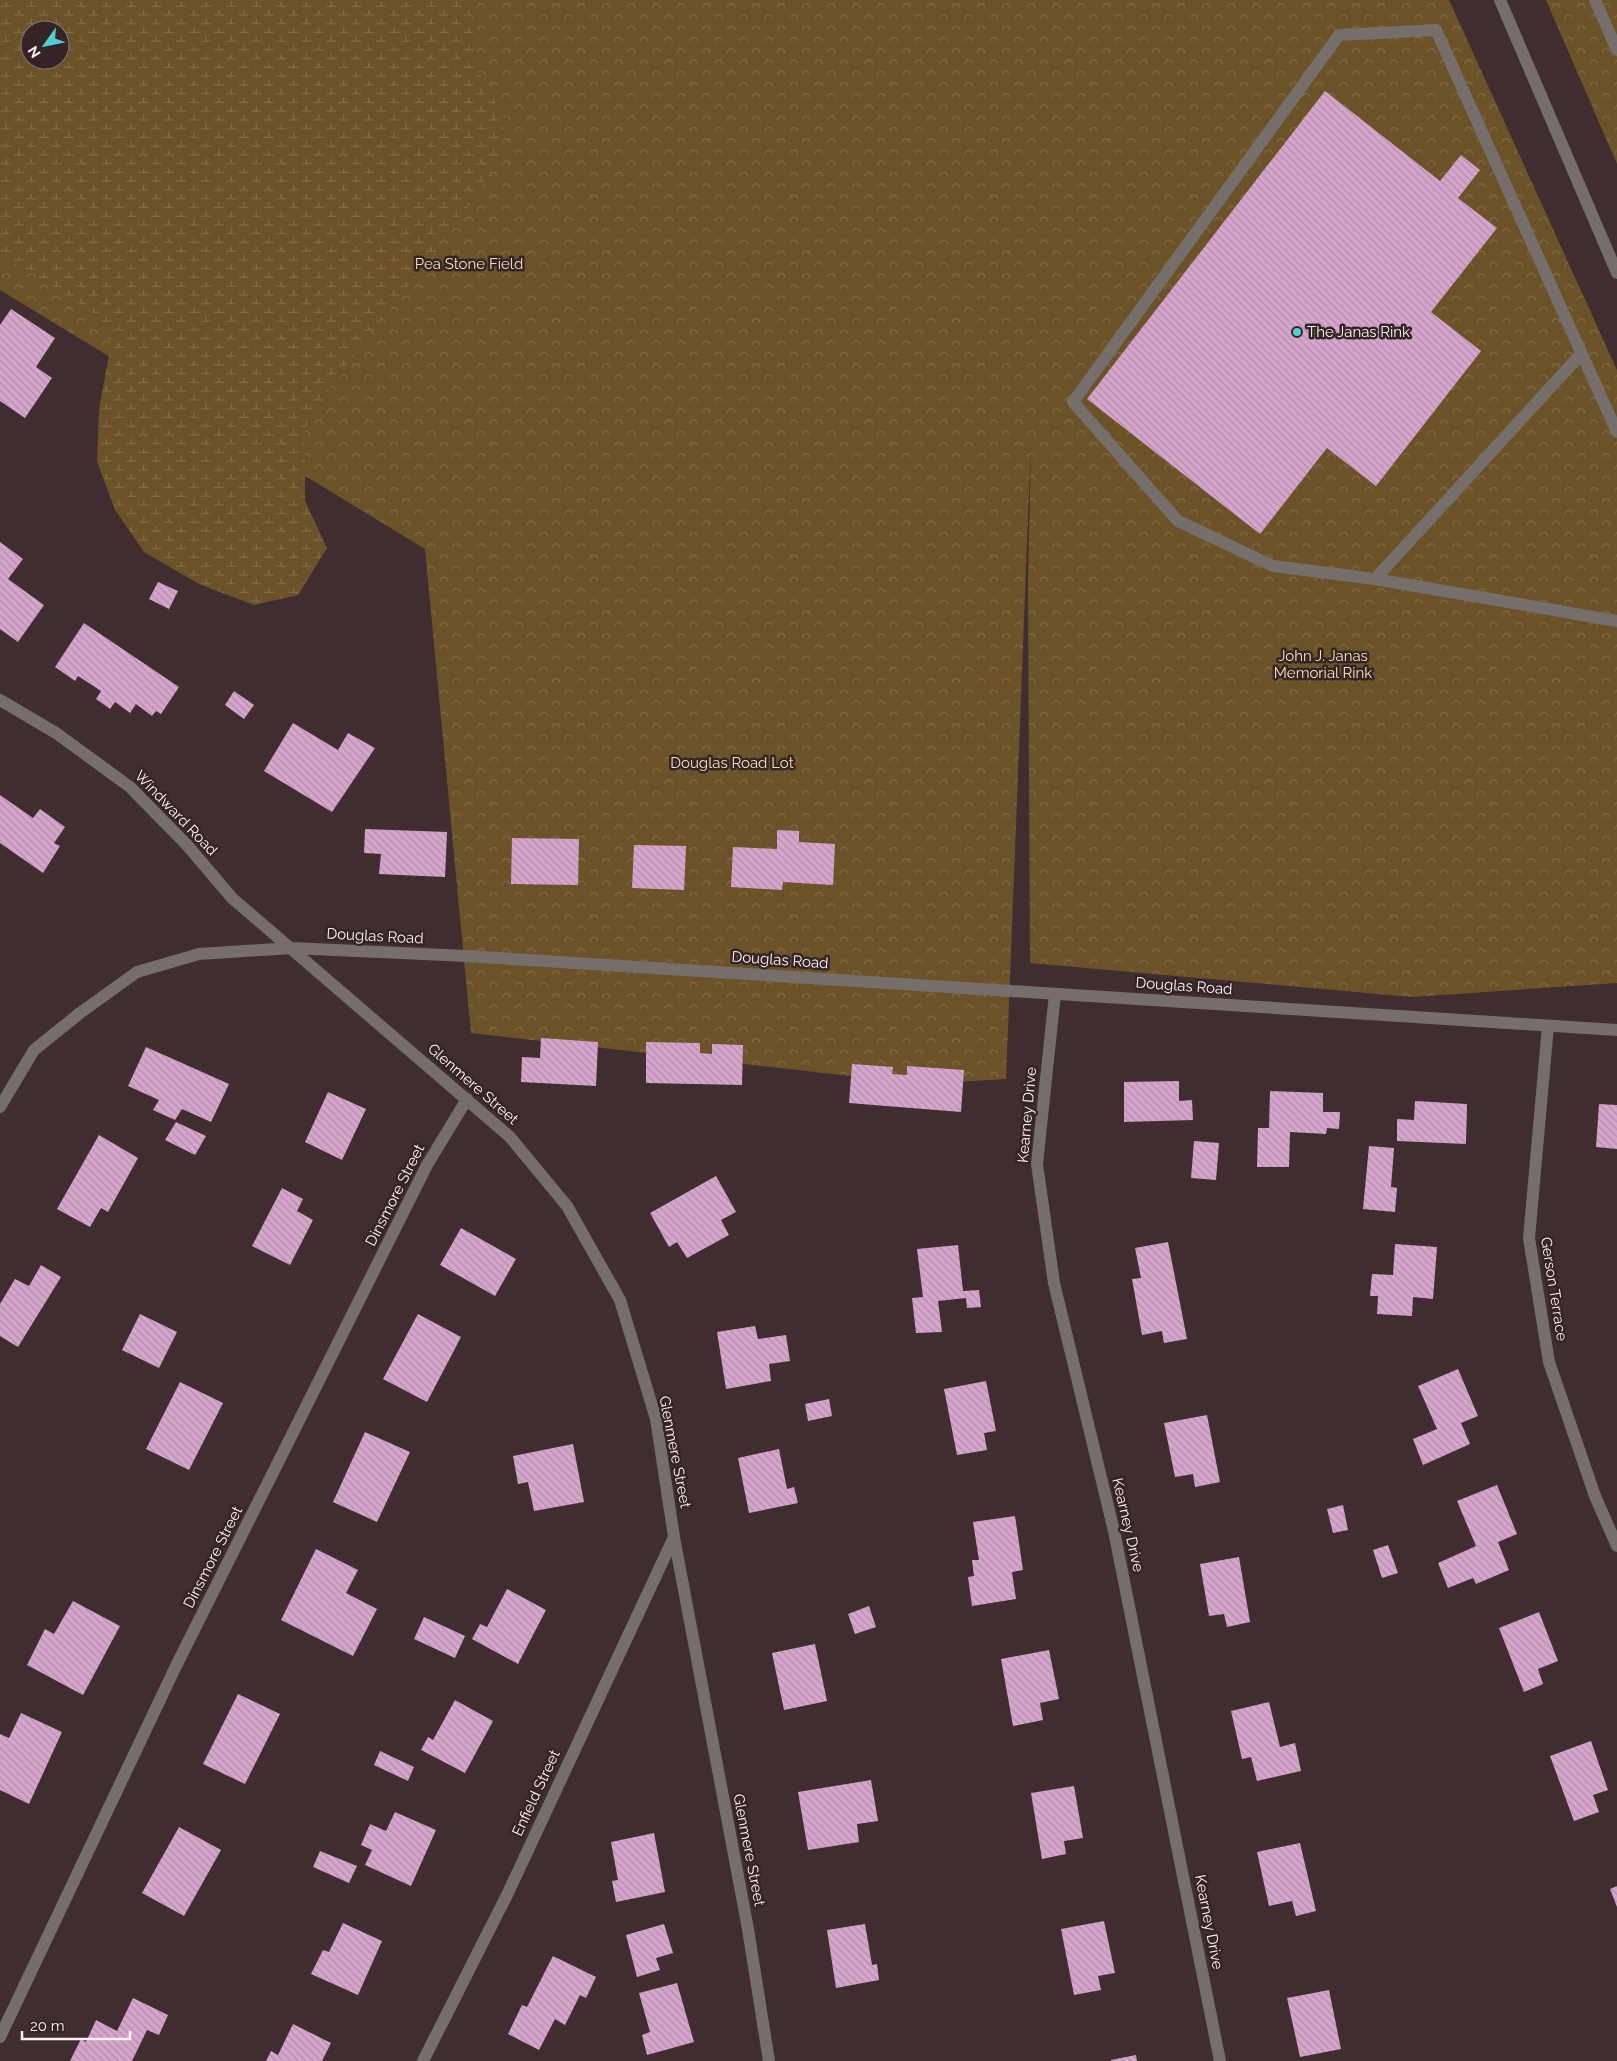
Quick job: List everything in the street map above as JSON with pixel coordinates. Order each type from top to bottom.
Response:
[{"type":"street","points":[[1500,0],[1617,274]]},
{"type":"street","points":[[1595,0],[1617,50]]},
{"type":"street","points":[[1617,432],[1436,30],[1339,35],[1073,402],[1178,521],[1273,566],[1375,579],[1617,621]]},
{"type":"street","points":[[1375,579],[1581,354]]},
{"type":"street","name":"Windward Road","points":[[0,700],[56,733],[130,787],[187,845],[232,898],[291,948]]},
{"type":"street","name":"Douglas Road","points":[[0,1107],[34,1050],[80,1013],[137,972],[199,954],[291,948],[467,956],[1617,1030]]},
{"type":"street","name":"Glenmere Street","points":[[291,948],[510,1137],[566,1206],[620,1300],[656,1419],[674,1537],[748,1929],[769,2061]]},
{"type":"street","name":"Kearney Drive","points":[[1055,994],[1037,1164],[1054,1283],[1114,1531],[1220,2061]]},
{"type":"street","name":"Gerson Terrace","points":[[1548,1026],[1529,1238],[1549,1362],[1595,1496],[1617,1546]]},
{"type":"street","name":"Dinsmore Street","points":[[0,2036],[194,1631],[427,1165],[467,1099]]},
{"type":"street","name":"Enfield Street","points":[[423,2061],[506,1894],[674,1537]]},
{"type":"green space","points":[[0,0],[470,0],[477,70],[506,121],[500,157],[452,231],[337,377],[305,429],[305,501],[327,548],[298,595],[254,605],[199,584],[144,552],[115,510],[97,461],[99,409],[111,345],[99,317],[0,254]]},
{"type":"green space","points":[[202,0],[1449,0],[1617,370],[1617,983],[1412,997],[1030,963],[1028,581],[1031,442],[1006,1079],[922,1084],[471,1033],[425,549],[0,290],[0,174]]},
{"type":"green space","points":[[1546,0],[1617,0],[1617,164]]},
{"type":"building","name":"The Janas Rink","points":[[1325,91],[1440,181],[1461,155],[1480,170],[1458,198],[1497,228],[1431,312],[1481,351],[1376,486],[1327,448],[1260,534],[1087,399]]},
{"type":"building","points":[[11,309],[55,338],[36,367],[52,378],[25,418],[0,401],[0,325]]},
{"type":"building","points":[[0,542],[23,559],[8,579],[44,605],[18,642],[0,629]]},
{"type":"building","points":[[158,582],[178,591],[169,609],[149,599]]},
{"type":"building","points":[[84,623],[179,687],[161,714],[156,711],[152,716],[136,704],[130,713],[115,702],[110,709],[96,699],[101,691],[78,676],[75,681],[55,667]]},
{"type":"building","points":[[234,691],[254,705],[244,719],[225,705]]},
{"type":"building","points":[[293,723],[338,750],[348,733],[375,748],[332,812],[264,771]]},
{"type":"building","points":[[0,795],[33,818],[40,809],[65,827],[54,843],[60,846],[43,873],[0,843]]},
{"type":"building","points":[[365,829],[447,832],[445,877],[379,874],[381,854],[364,853]]},
{"type":"building","points":[[777,830],[799,831],[799,842],[835,844],[833,885],[783,882],[782,890],[731,887],[733,847],[777,849]]},
{"type":"building","points":[[512,838],[579,839],[578,885],[511,884]]},
{"type":"building","points":[[634,845],[686,846],[684,890],[632,888]]},
{"type":"building","points":[[541,1038],[598,1042],[596,1086],[521,1082],[522,1057],[540,1058]]},
{"type":"building","points":[[646,1042],[700,1043],[700,1053],[712,1054],[712,1044],[743,1045],[742,1085],[646,1083]]},
{"type":"building","points":[[146,1047],[229,1084],[211,1122],[182,1109],[175,1120],[153,1110],[159,1100],[128,1086]]},
{"type":"building","points":[[852,1064],[893,1067],[892,1074],[907,1075],[907,1066],[964,1070],[961,1112],[849,1103]]},
{"type":"building","points":[[1179,1081],[1179,1101],[1192,1100],[1193,1120],[1124,1122],[1124,1082]]},
{"type":"building","points":[[1270,1091],[1323,1093],[1323,1112],[1340,1112],[1339,1129],[1327,1128],[1326,1134],[1290,1132],[1289,1167],[1257,1167],[1258,1128],[1269,1128]]},
{"type":"building","points":[[328,1092],[366,1109],[342,1160],[305,1142]]},
{"type":"building","points":[[1415,1101],[1467,1104],[1466,1144],[1397,1141],[1397,1119],[1414,1120]]},
{"type":"building","points":[[1599,1104],[1617,1105],[1617,1149],[1596,1147]]},
{"type":"building","points":[[176,1122],[206,1136],[195,1155],[165,1140]]},
{"type":"building","points":[[99,1135],[138,1158],[108,1212],[101,1208],[90,1227],[57,1209]]},
{"type":"building","points":[[1194,1141],[1219,1143],[1216,1180],[1191,1178]]},
{"type":"building","points":[[1369,1146],[1394,1148],[1391,1187],[1397,1188],[1395,1212],[1363,1209]]},
{"type":"building","points":[[716,1176],[736,1212],[721,1220],[729,1235],[687,1258],[677,1242],[669,1247],[650,1213]]},
{"type":"building","points":[[282,1188],[303,1199],[297,1211],[313,1220],[290,1265],[252,1246]]},
{"type":"building","points":[[461,1228],[516,1259],[495,1296],[440,1265]]},
{"type":"building","points":[[1168,1242],[1187,1339],[1164,1343],[1162,1331],[1142,1335],[1132,1279],[1141,1278],[1135,1248]]},
{"type":"building","points":[[1395,1244],[1437,1247],[1433,1299],[1413,1297],[1412,1316],[1377,1314],[1378,1296],[1370,1296],[1372,1274],[1393,1275]]},
{"type":"building","points":[[958,1245],[963,1291],[979,1290],[981,1307],[967,1308],[966,1298],[938,1301],[942,1332],[916,1333],[912,1298],[923,1297],[917,1249]]},
{"type":"building","points":[[41,1265],[61,1277],[18,1347],[0,1336],[0,1304],[15,1279],[29,1286]]},
{"type":"building","points":[[140,1314],[177,1332],[159,1368],[122,1350]]},
{"type":"building","points":[[418,1314],[461,1337],[427,1402],[383,1379]]},
{"type":"building","points":[[755,1326],[758,1339],[786,1335],[790,1361],[769,1364],[771,1381],[726,1389],[717,1332]]},
{"type":"building","points":[[1458,1369],[1478,1416],[1461,1423],[1470,1444],[1423,1465],[1413,1439],[1437,1429],[1418,1386]]},
{"type":"building","points":[[986,1381],[996,1431],[984,1433],[987,1450],[957,1455],[944,1389]]},
{"type":"building","points":[[180,1382],[223,1403],[189,1470],[146,1449]]},
{"type":"building","points":[[829,1399],[832,1416],[808,1421],[805,1404]]},
{"type":"building","points":[[1207,1415],[1220,1482],[1195,1487],[1193,1474],[1175,1477],[1164,1423]]},
{"type":"building","points":[[365,1432],[410,1452],[377,1522],[333,1502]]},
{"type":"building","points":[[573,1444],[584,1502],[534,1511],[528,1482],[518,1484],[513,1456]]},
{"type":"building","points":[[779,1449],[787,1489],[794,1487],[798,1503],[749,1513],[738,1458]]},
{"type":"building","points":[[1497,1485],[1517,1534],[1498,1542],[1509,1570],[1476,1584],[1473,1578],[1448,1588],[1438,1563],[1476,1546],[1457,1501]]},
{"type":"building","points":[[1343,1505],[1348,1530],[1333,1533],[1327,1509]]},
{"type":"building","points":[[1015,1516],[1023,1570],[1012,1572],[1016,1599],[972,1606],[968,1577],[974,1576],[972,1560],[979,1560],[973,1522]]},
{"type":"building","points":[[1388,1545],[1398,1573],[1382,1578],[1373,1550]]},
{"type":"building","points":[[316,1549],[358,1570],[346,1593],[377,1609],[353,1656],[281,1620]]},
{"type":"building","points":[[1239,1557],[1250,1622],[1227,1627],[1224,1614],[1209,1616],[1200,1564]]},
{"type":"building","points":[[507,1589],[546,1610],[518,1664],[472,1639],[480,1624],[487,1627]]},
{"type":"building","points":[[73,1601],[120,1626],[83,1695],[27,1665],[45,1629],[54,1634]]},
{"type":"building","points":[[869,1606],[876,1627],[855,1634],[848,1614]]},
{"type":"building","points":[[1539,1612],[1558,1661],[1538,1669],[1543,1684],[1524,1692],[1499,1628]]},
{"type":"building","points":[[424,1617],[465,1636],[455,1658],[414,1639]]},
{"type":"building","points":[[815,1644],[827,1701],[784,1710],[772,1653]]},
{"type":"building","points":[[1049,1650],[1059,1699],[1040,1703],[1043,1720],[1013,1726],[1001,1659]]},
{"type":"building","points":[[238,1694],[280,1714],[245,1784],[203,1764]]},
{"type":"building","points":[[455,1700],[493,1721],[465,1773],[421,1750],[428,1737],[433,1740]]},
{"type":"building","points":[[1269,1702],[1280,1747],[1295,1743],[1301,1771],[1257,1781],[1251,1757],[1242,1759],[1231,1711]]},
{"type":"building","points":[[21,1713],[62,1732],[29,1804],[0,1790],[0,1734],[9,1738]]},
{"type":"building","points":[[1591,1741],[1608,1790],[1593,1795],[1599,1812],[1574,1821],[1550,1756]]},
{"type":"building","points":[[380,1751],[414,1767],[408,1781],[374,1765]]},
{"type":"building","points":[[871,1780],[878,1821],[857,1824],[859,1842],[808,1850],[798,1792]]},
{"type":"building","points":[[1074,1786],[1083,1838],[1064,1841],[1066,1854],[1042,1859],[1031,1793]]},
{"type":"building","points":[[395,1812],[436,1830],[411,1886],[365,1865],[372,1850],[361,1845],[370,1824],[386,1831]]},
{"type":"building","points":[[179,1827],[221,1850],[184,1916],[142,1893]]},
{"type":"building","points":[[654,1833],[665,1892],[616,1902],[612,1881],[618,1880],[611,1842]]},
{"type":"building","points":[[1300,1843],[1316,1911],[1296,1916],[1292,1901],[1269,1906],[1257,1852]]},
{"type":"building","points":[[320,1851],[357,1866],[349,1883],[313,1867]]},
{"type":"building","points":[[1617,1886],[1617,1907],[1610,1889]]},
{"type":"building","points":[[1104,1921],[1115,1973],[1098,1976],[1101,1990],[1074,1995],[1061,1929]]},
{"type":"building","points":[[343,1923],[382,1941],[358,1995],[311,1974],[323,1950],[329,1952]]},
{"type":"building","points":[[664,1924],[673,1953],[656,1958],[660,1970],[637,1977],[626,1935]]},
{"type":"building","points":[[865,1924],[872,1965],[877,1964],[879,1980],[836,1988],[827,1930]]},
{"type":"building","points":[[553,1956],[596,1977],[586,1998],[580,1995],[565,2025],[555,2019],[539,2050],[508,2034],[522,2005],[527,2007]]},
{"type":"building","points":[[677,1983],[694,2042],[647,2055],[642,2035],[650,2032],[639,1993]]},
{"type":"building","points":[[1329,1990],[1341,2049],[1300,2057],[1287,1998]]},
{"type":"building","points":[[133,1998],[168,2015],[159,2035],[147,2030],[132,2061],[70,2061],[81,2039],[86,2042],[96,2020],[117,2031]]},
{"type":"building","points":[[293,2024],[331,2043],[322,2061],[266,2061],[271,2051],[278,2055]]},
{"type":"building","points":[[1136,2055],[1137,2061],[1111,2061],[1111,2060]]},
{"type":"place","name":"The Janas Rink","points":[[1297,332]]},
{"type":"park label","name":"Pea Stone Field","points":[[469,264]]},
{"type":"park label","name":"John J. Janas Memorial Rink","points":[[1323,664]]},
{"type":"park label","name":"Douglas Road Lot","points":[[732,763]]}]
